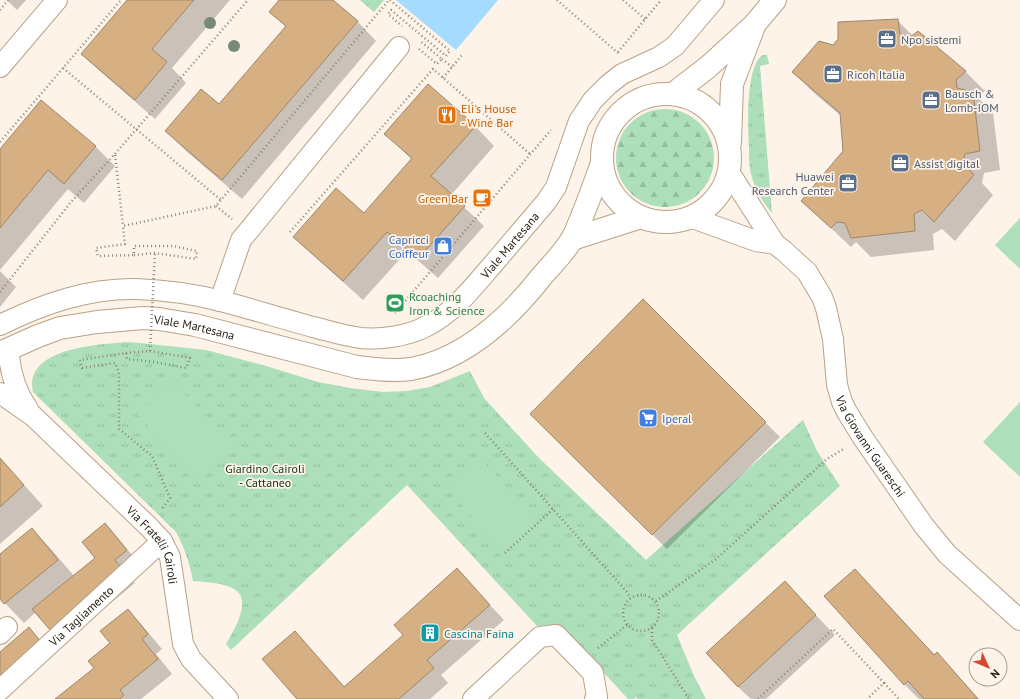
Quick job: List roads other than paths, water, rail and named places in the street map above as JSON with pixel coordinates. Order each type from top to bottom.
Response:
[{"type":"street","points":[[0,67],[57,0]]},
{"type":"street","name":"Viale Martesana","points":[[0,324],[50,303],[100,291],[143,290],[197,296],[220,301],[334,332],[362,338],[401,335],[424,328],[444,317],[462,301],[546,202],[556,187],[579,121],[593,100],[608,84],[622,74],[667,52],[675,46],[714,0]]},
{"type":"street","name":"Viale Martesana","points":[[673,94],[708,67],[754,25],[775,0]]},
{"type":"street","name":"Viale Martesana","points":[[602,162],[607,184],[616,199],[626,208],[641,217],[666,222],[690,217],[709,205],[722,190],[729,172],[732,84],[754,25]]},
{"type":"street","points":[[220,301],[240,240],[399,47]]},
{"type":"street","name":"Viale Martesana","points":[[3,357],[29,340],[60,328],[134,318],[159,319],[195,326],[369,369],[410,369],[425,365],[452,354],[477,341],[491,330],[528,294],[572,239],[592,192],[602,162],[604,140],[609,125],[619,114],[644,98],[673,94],[684,96],[703,105],[716,118],[724,128],[730,150]]},
{"type":"street","name":"Via Giovanni Guareschi","points":[[729,172],[775,244],[807,272],[822,297],[833,339],[835,376],[842,402],[863,438],[924,526],[947,554],[1020,620]]},
{"type":"street","name":"Viale Martesana","points":[[572,239],[641,217]]},
{"type":"street","points":[[690,217],[756,241],[775,244]]},
{"type":"street","name":"Via Fratelli Cairoli","points":[[3,357],[11,372],[15,388],[33,416]]},
{"type":"street","name":"Via Fratelli Cairoli","points":[[0,393],[33,416],[155,534],[167,549],[172,562],[183,644],[191,659],[228,699]]},
{"type":"street","name":"Via Tagliamento","points":[[0,690],[155,534]]},
{"type":"street","points":[[474,699],[540,637],[556,634],[593,673],[597,697],[595,699]]},
{"type":"water","points":[[396,0],[498,0],[456,50]]},
{"type":"place","name":"Npo sistemi","points":[[887,39]]},
{"type":"place","name":"Ricoh Italia","points":[[833,74]]},
{"type":"place","name":"Bausch & Lomb-IOM","points":[[931,100]]},
{"type":"place","name":"Eli's House - Wine Bar","points":[[447,115]]},
{"type":"place","name":"Assist digital","points":[[900,163]]},
{"type":"place","name":"Huawei Research Center","points":[[848,183]]},
{"type":"place","name":"Green Bar","points":[[482,198]]},
{"type":"place","name":"Capricci Coiffeur","points":[[443,246]]},
{"type":"place","name":"Rcoaching Iron & Science","points":[[395,303]]},
{"type":"place","name":"Iperal","points":[[648,418]]},
{"type":"place","name":"Cascina Faina","points":[[430,633]]},
{"type":"park label","name":"Giardino Cairoli - Cattaneo","points":[[265,475]]}]
